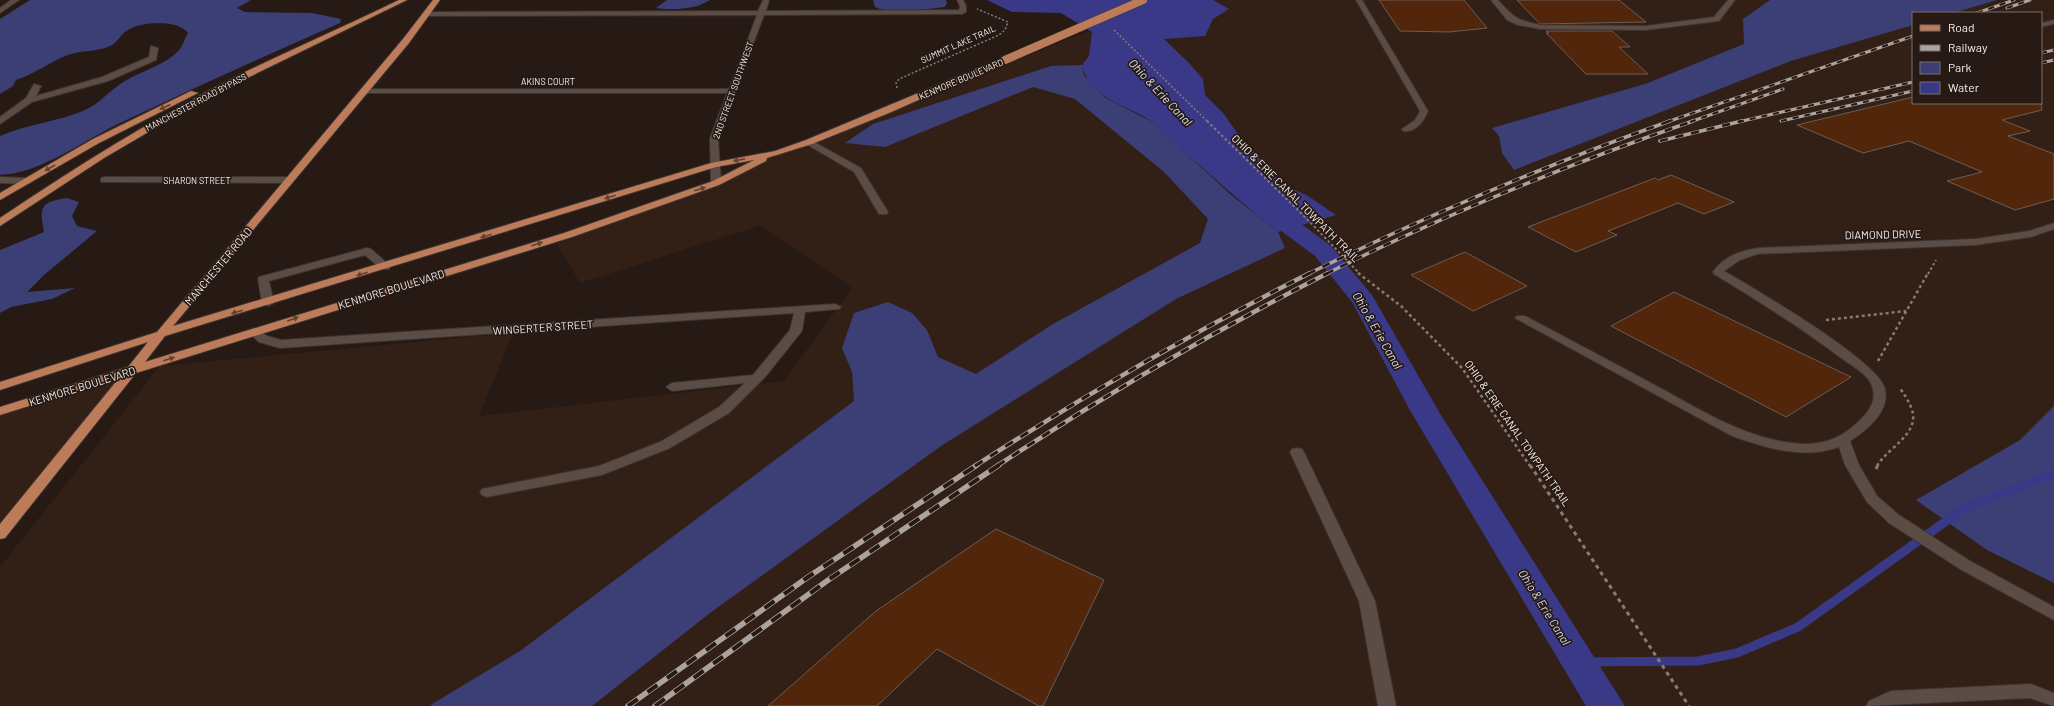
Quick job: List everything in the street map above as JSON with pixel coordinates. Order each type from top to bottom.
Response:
[{"type":"main road","name":"MANCHESTER ROAD BYPASS","points":[[0,224],[39,196],[148,128],[278,59],[404,0]]},
{"type":"main road","name":"MANCHESTER ROAD","points":[[0,534],[161,334],[364,91],[437,0]]},
{"type":"main road","name":"KENMORE BOULEVARD","points":[[0,386],[161,334],[268,303],[714,165],[777,152],[809,142],[886,111],[1143,0]]},
{"type":"main road","points":[[0,197],[96,141],[157,110],[237,74],[278,59]]},
{"type":"main road","name":"KENMORE BOULEVARD","points":[[0,411],[568,235],[716,183],[777,152]]},
{"type":"street","points":[[0,11],[16,0]]},
{"type":"street","name":"2ND STREET SOUTHWEST","points":[[716,183],[714,138],[766,0]]},
{"type":"street","points":[[426,14],[962,12],[963,6],[960,0]]},
{"type":"street","points":[[1359,0],[1424,111],[1419,122],[1406,128]]},
{"type":"street","points":[[1494,0],[1510,18],[1521,24],[1540,27],[1639,28],[1716,19],[1732,0]]},
{"type":"street","points":[[2043,25],[2054,22]]},
{"type":"street","points":[[0,121],[29,100],[129,70],[153,58],[154,48]]},
{"type":"street","points":[[29,100],[37,86]]},
{"type":"street","name":"AKINS COURT","points":[[364,91],[732,91]]},
{"type":"street","points":[[809,142],[858,170],[883,212]]},
{"type":"street","points":[[0,180],[28,181]]},
{"type":"street","name":"SHARON STREET","points":[[104,180],[290,180]]},
{"type":"street","name":"DIAMOND DRIVE","points":[[1802,322],[1718,272],[1733,257],[1758,251],[1975,242],[2031,234],[2054,226]]},
{"type":"street","points":[[268,303],[263,279],[367,251],[385,267]]},
{"type":"street","name":"WINGERTER STREET","points":[[254,332],[263,339],[280,344],[835,307]]},
{"type":"street","points":[[487,492],[602,470],[665,445],[724,410],[756,378],[796,331],[800,310]]},
{"type":"street","points":[[1521,318],[1692,412],[1747,438],[1789,447],[1819,448],[1829,446],[1843,440],[1876,413],[1880,395],[1878,384],[1866,372],[1802,322]]},
{"type":"street","points":[[672,387],[756,378]]},
{"type":"street","points":[[1843,440],[1852,466],[1872,499],[1894,519],[1948,554],[2054,614]]},
{"type":"street","points":[[1297,452],[1367,601],[1387,706]]},
{"type":"street","points":[[1875,706],[1891,698],[2031,691],[2054,700]]},
{"type":"path","name":"SUMMIT LAKE TRAIL","points":[[899,79],[999,35],[1005,30],[1008,22],[976,8]]},
{"type":"path","name":"OHIO & ERIE CANAL TOWPATH TRAIL","points":[[1112,28],[1308,220],[1358,274],[1401,306],[1444,347],[1477,387],[1557,504],[1688,705]]},
{"type":"path","points":[[1882,366],[1878,361],[1937,258],[1931,256]]},
{"type":"path","points":[[1802,322],[1906,311]]},
{"type":"path","points":[[1874,474],[1879,461],[1913,427],[1916,418],[1910,402],[1896,384]]},
{"type":"shaded area","points":[[1166,0],[2054,0],[2054,706],[0,706],[0,567],[160,366],[513,333],[479,416],[784,381],[852,288],[761,225],[580,283],[557,244]]},
{"type":"shaded area","points":[[132,370],[0,534],[0,411]]},
{"type":"green space","points":[[30,0],[251,0],[237,8],[245,12],[312,13],[341,19],[340,23],[122,122],[47,162],[16,173],[0,175],[0,136],[75,114],[90,108],[126,80],[167,60],[174,55],[180,49],[188,33],[183,28],[175,25],[158,23],[131,28],[114,44],[100,49],[68,55],[16,80],[13,86],[0,94],[0,19]]},
{"type":"green space","points":[[667,0],[710,0],[698,6],[670,9],[656,8]]},
{"type":"green space","points":[[873,0],[946,0],[947,3],[945,7],[890,11],[875,7]]},
{"type":"green space","points":[[1770,0],[1997,0],[1956,12],[1912,12],[1912,25],[1791,61],[1514,170],[1502,153],[1499,136],[1492,128],[1645,84],[1744,44],[1743,19]]},
{"type":"green space","points":[[1082,65],[1084,75],[1104,97],[1152,122],[1230,194],[1278,232],[1285,248],[1176,299],[941,446],[710,613],[592,706],[429,706],[520,651],[854,401],[852,372],[842,348],[854,313],[888,302],[912,313],[927,330],[938,357],[976,374],[1053,324],[1200,243],[1208,219],[1164,172],[1075,99],[1033,87],[885,147],[845,143],[873,124],[1051,66]]},
{"type":"green space","points":[[67,198],[79,202],[72,216],[77,226],[97,231],[44,275],[27,292],[75,288],[52,299],[11,307],[0,313],[0,250],[44,232],[42,211],[44,207],[52,201]]},
{"type":"green space","points":[[2054,406],[2054,583],[1987,550],[1916,500],[2020,440]]},
{"type":"water","points":[[987,0],[1213,0],[1229,9],[1213,19],[1205,36],[1164,39],[1203,79],[1205,95],[1223,113],[1238,134],[1281,183],[1308,196],[1336,215],[1278,232],[1171,141],[1152,122],[1101,94],[1093,86],[1086,77],[1082,65],[1089,56],[1092,32],[1061,13],[1012,12]]},
{"type":"building","points":[[1379,0],[1464,0],[1487,28],[1449,32],[1400,31]]},
{"type":"building","points":[[1517,0],[1619,0],[1646,22],[1540,24]]},
{"type":"building","points":[[1546,31],[1612,31],[1630,47],[1619,47],[1648,74],[1586,74],[1546,33],[1549,33]]},
{"type":"building","points":[[1912,97],[1912,104],[2041,104],[2042,110],[2002,120],[2030,131],[2008,136],[2054,154],[2054,199],[2015,210],[1947,181],[1982,172],[1909,141],[1863,153],[1797,125]]},
{"type":"building","points":[[1671,175],[1734,202],[1704,214],[1678,203],[1608,231],[1617,235],[1576,252],[1528,227],[1655,178],[1658,180]]},
{"type":"building","points":[[1465,252],[1527,286],[1473,311],[1411,275]]},
{"type":"building","points":[[1674,292],[1851,377],[1786,417],[1611,326]]},
{"type":"building","points":[[996,529],[1104,580],[1043,706],[1039,706],[937,649],[877,706],[768,706],[876,611]]},
{"type":"waterway","name":"Ohio & Erie Canal","points":[[1266,205],[1277,217],[1323,251],[1363,300],[1425,412],[1606,706]]},
{"type":"waterway","points":[[1579,662],[1698,661],[1737,653],[1798,627],[1963,509],[2054,473]]},
{"type":"railway","points":[[1980,12],[2014,0]]},
{"type":"railway","points":[[2007,8],[2030,0]]},
{"type":"railway","points":[[1667,122],[1912,36]]},
{"type":"railway","points":[[2042,53],[2054,50]]},
{"type":"railway","points":[[2042,63],[2054,60]]},
{"type":"railway","points":[[1738,122],[1912,82]]},
{"type":"railway","points":[[1690,122],[1783,89]]},
{"type":"railway","points":[[1781,121],[1912,91]]},
{"type":"railway","points":[[1309,274],[1487,192],[1578,155],[1670,121]]},
{"type":"railway","points":[[1327,274],[1461,211],[1599,155],[1693,121]]},
{"type":"railway","points":[[1660,141],[1742,121]]},
{"type":"railway","points":[[975,466],[1098,389],[1224,318],[1309,274]]},
{"type":"railway","points":[[997,466],[1118,389],[1201,341],[1327,274]]},
{"type":"railway","points":[[628,706],[808,577],[977,465]]},
{"type":"railway","points":[[655,706],[831,578],[999,465]]}]
